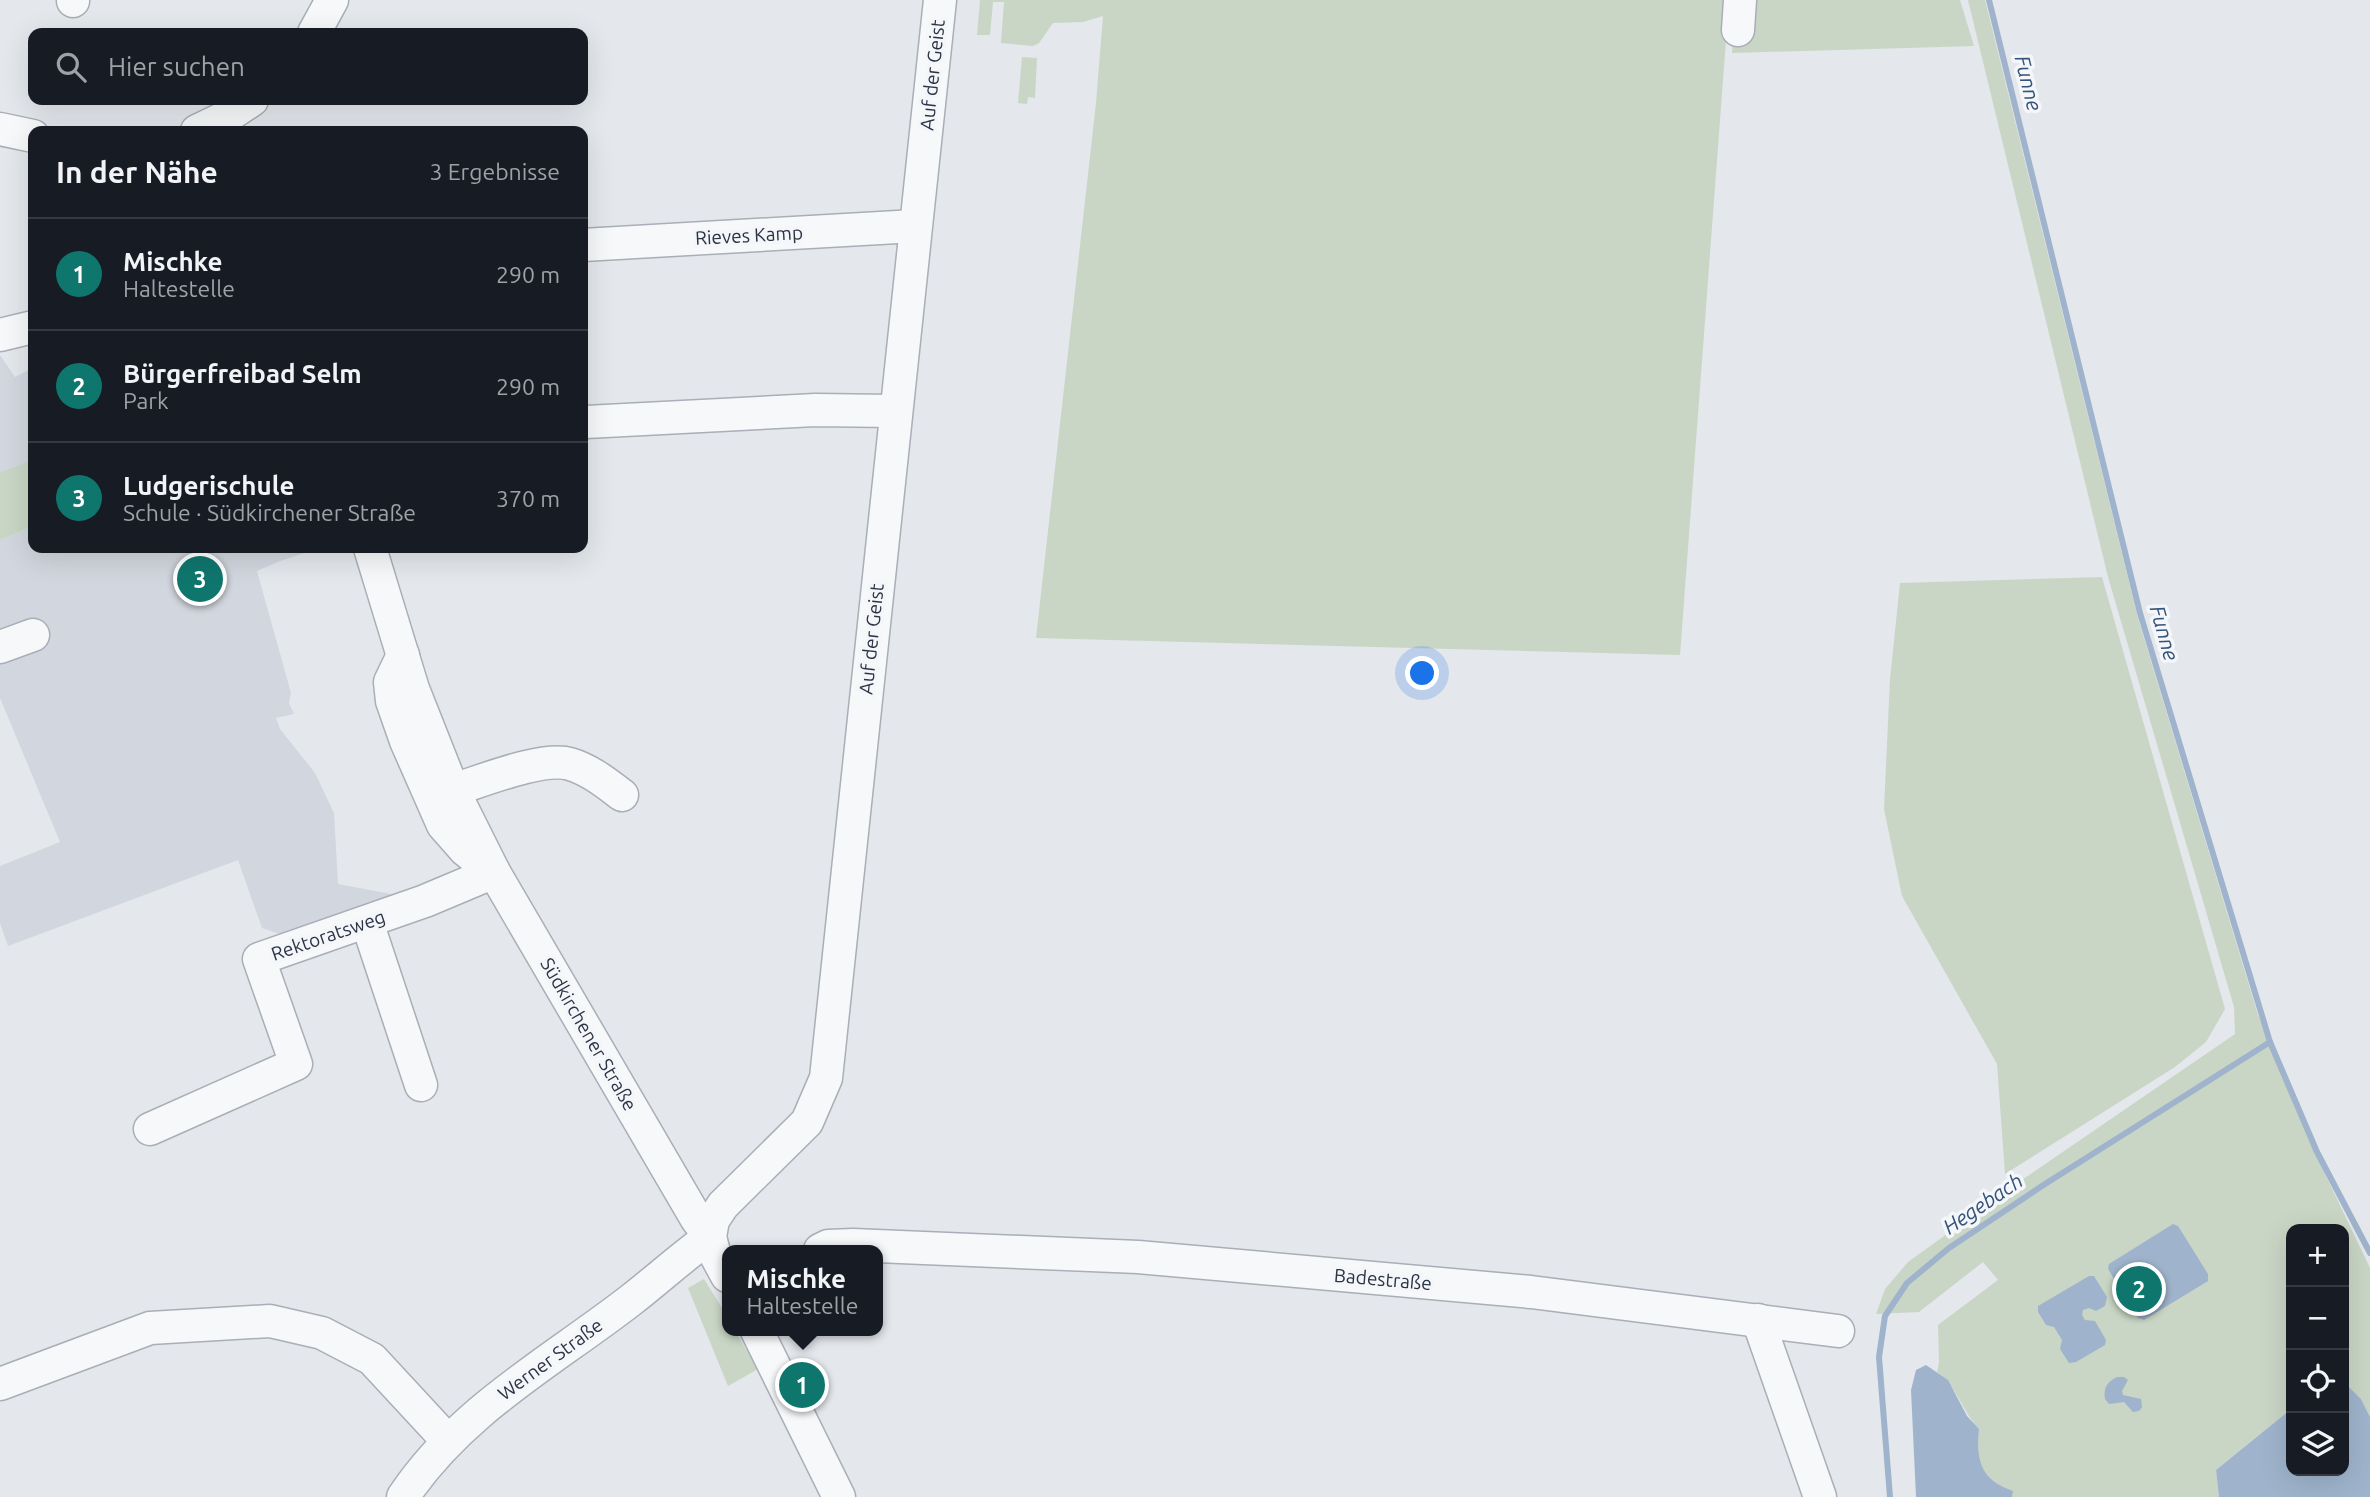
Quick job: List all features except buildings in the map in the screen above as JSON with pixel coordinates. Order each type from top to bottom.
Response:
[{"type":"street","points":[[317,28],[332,0]]},
{"type":"street","name":"Auf der Geist","points":[[710,1237],[713,1220],[723,1205],[807,1122],[826,1078],[940,0]]},
{"type":"street","points":[[207,126],[244,105]]},
{"type":"street","points":[[0,129],[28,135]]},
{"type":"street","name":"Rieves Kamp","points":[[588,245],[915,226]]},
{"type":"street","points":[[0,335],[28,328]]},
{"type":"street","points":[[588,422],[815,410],[895,411]]},
{"type":"street","name":"Südkirchener Straße","points":[[372,553],[413,689],[453,790],[494,872],[696,1218],[710,1237],[722,1267]]},
{"type":"street","points":[[0,647],[33,635]]},
{"type":"street","points":[[402,654],[390,682],[392,701],[406,741],[443,825],[465,850],[494,872]]},
{"type":"street","points":[[453,790],[546,762],[568,763],[591,772],[622,795]]},
{"type":"street","name":"Rektoratsweg","points":[[150,1129],[296,1064],[258,959],[425,901],[494,872]]},
{"type":"street","points":[[367,922],[421,1085]]},
{"type":"street","name":"Werner Straße","points":[[404,1497],[448,1441],[519,1379],[631,1300],[674,1263],[710,1237]]},
{"type":"street","name":"Badestraße","points":[[883,1246],[1138,1257],[1531,1292],[1838,1331]]},
{"type":"street","points":[[1758,1320],[1820,1497]]},
{"type":"street","points":[[0,1384],[150,1328],[270,1321],[322,1333],[372,1359],[448,1441]]},
{"type":"street","points":[[769,1336],[839,1497]]},
{"type":"shaded area","points":[[0,355],[15,377],[28,370],[28,462],[0,472]]},
{"type":"shaded area","points":[[28,528],[28,553],[305,553],[257,571],[291,693],[289,703],[294,714],[276,718],[280,729],[315,773],[334,813],[338,884],[402,896],[297,940],[262,928],[238,860],[8,946],[0,923],[0,866],[60,842],[0,698],[0,540]]},
{"type":"green space","points":[[980,0],[1729,0],[1680,655],[1036,638],[1096,103],[1103,16],[1083,22],[1053,23],[1039,43],[1033,46],[1001,43],[1004,2],[993,2],[990,35],[977,35]]},
{"type":"green space","points":[[1737,0],[1960,0],[1974,46],[1732,53]]},
{"type":"green space","points":[[1968,0],[1985,0],[2138,618],[2258,1015],[2315,1153],[2349,1224],[2286,1224],[2286,1413],[2216,1470],[2219,1497],[2012,1497],[2012,1491],[1987,1475],[1980,1460],[1979,1429],[1950,1384],[1937,1372],[1938,1325],[1998,1280],[1983,1262],[1919,1312],[1876,1314],[1885,1289],[1908,1262],[2019,1182],[2235,1034],[2234,1007],[2108,577]]},
{"type":"green space","points":[[1022,57],[1037,58],[1035,98],[1028,97],[1027,104],[1018,103]]},
{"type":"green space","points":[[28,462],[28,528],[0,540],[0,472]]},
{"type":"green space","points":[[2102,577],[2225,1009],[2206,1042],[2175,1067],[2005,1174],[1997,1064],[1902,896],[1884,809],[1890,679],[1900,583]]},
{"type":"green space","points":[[2349,1224],[2370,1268],[2370,1417],[2361,1399],[2349,1387]]},
{"type":"green space","points":[[704,1279],[722,1308],[722,1336],[738,1336],[758,1369],[728,1386],[688,1288]]},
{"type":"water","points":[[2173,1224],[2178,1226],[2208,1274],[2208,1281],[2144,1320],[2138,1318],[2108,1269],[2109,1264]]},
{"type":"water","points":[[2089,1276],[2094,1276],[2107,1297],[2105,1306],[2096,1311],[2089,1308],[2083,1310],[2082,1315],[2085,1320],[2095,1321],[2106,1340],[2105,1345],[2076,1362],[2069,1363],[2060,1349],[2062,1340],[2054,1327],[2046,1325],[2038,1312],[2038,1306]]},
{"type":"water","points":[[1926,1365],[1948,1380],[1967,1416],[1979,1429],[1979,1451],[1983,1468],[1994,1481],[2013,1491],[2012,1497],[1916,1497],[1911,1390],[1916,1370]]},
{"type":"water","points":[[2117,1377],[2128,1380],[2122,1391],[2123,1395],[2141,1399],[2142,1407],[2139,1411],[2133,1412],[2124,1402],[2109,1404],[2105,1399],[2106,1386]]},
{"type":"water","points":[[2349,1387],[2361,1399],[2370,1417],[2370,1497],[2219,1497],[2216,1470],[2286,1413],[2286,1476],[2349,1476]]},
{"type":"waterway","name":"Funne","points":[[1989,0],[2140,613],[2270,1042],[2317,1152],[2370,1253]]},
{"type":"waterway","name":"Hegebach","points":[[1890,1497],[1879,1357],[1885,1316],[1907,1283],[1949,1248],[2045,1184],[2270,1042]]},
{"type":"place","name":"Ludgerischule","points":[[200,579]]},
{"type":"place","name":"Bürgerfreibad Selm","points":[[2139,1289]]},
{"type":"place","name":"Mischke","points":[[802,1385]]}]
